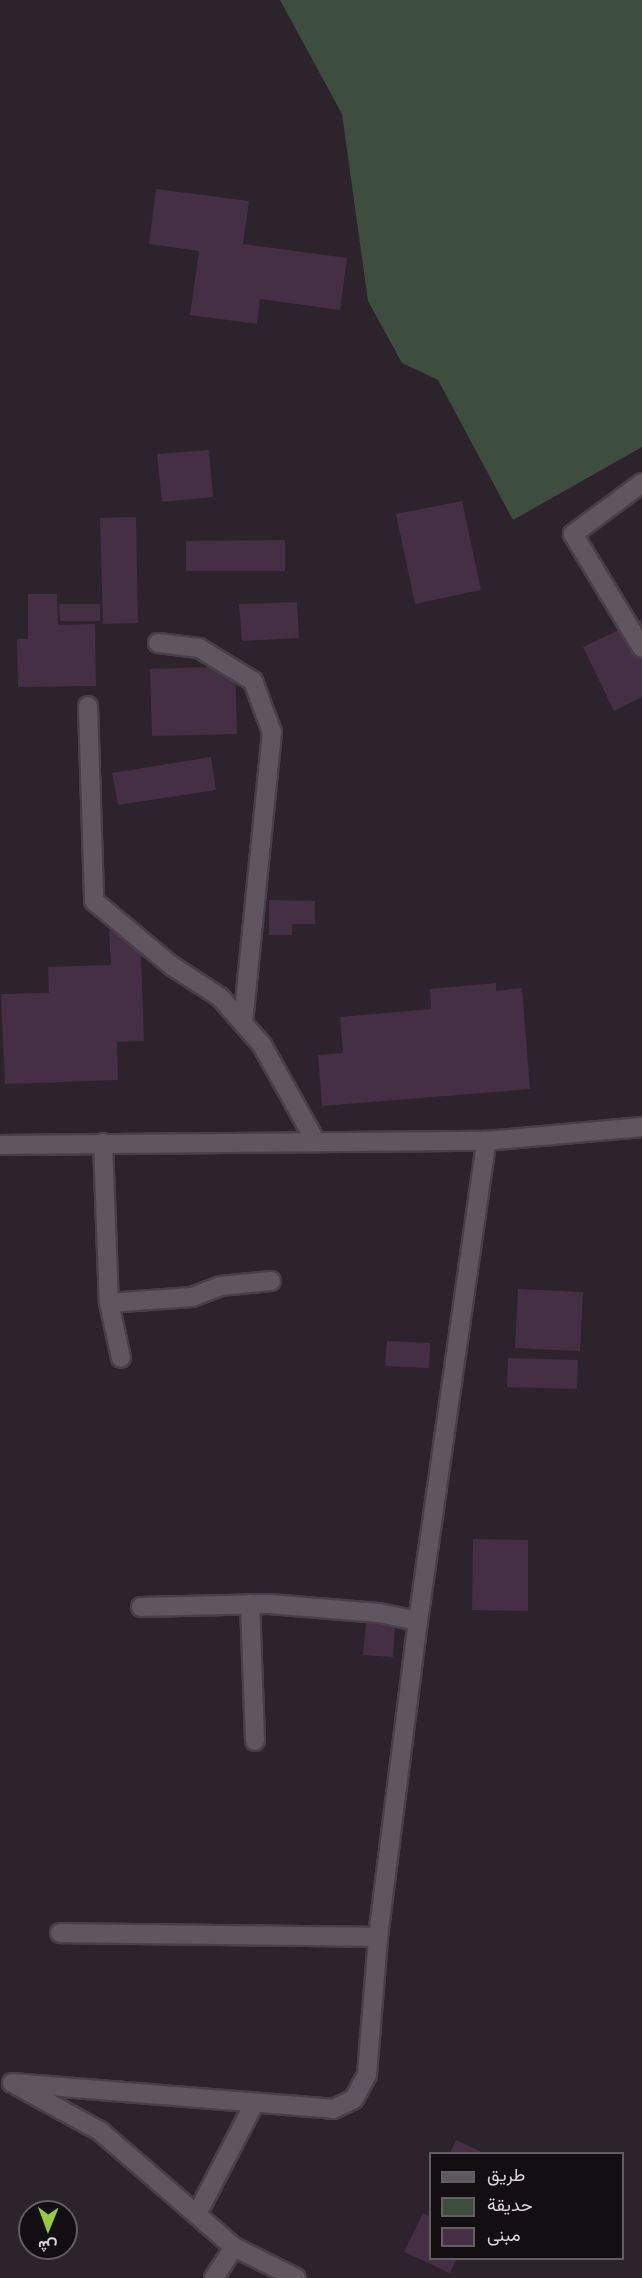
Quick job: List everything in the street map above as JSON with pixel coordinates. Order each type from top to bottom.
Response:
[{"type":"street","points":[[642,483],[573,534],[642,648]]},
{"type":"street","points":[[158,643],[199,648],[253,681],[272,732],[243,1023]]},
{"type":"street","points":[[88,706],[94,901],[172,966],[220,997],[262,1045],[316,1142]]},
{"type":"street","points":[[0,1145],[486,1141],[642,1127]]},
{"type":"street","points":[[6,2081],[333,2109],[354,2099],[367,2075],[378,1937],[418,1621],[486,1141]]},
{"type":"street","points":[[104,1143],[109,1302],[121,1358]]},
{"type":"street","points":[[109,1302],[192,1297],[220,1286],[271,1281]]},
{"type":"street","points":[[141,1607],[250,1604],[379,1613],[418,1621]]},
{"type":"street","points":[[250,1604],[255,1741]]},
{"type":"street","points":[[60,1933],[378,1937]]},
{"type":"street","points":[[6,2081],[100,2131],[234,2247],[296,2278]]},
{"type":"street","points":[[197,2214],[254,2104]]},
{"type":"street","points":[[214,2278],[234,2247]]},
{"type":"green space","points":[[280,0],[642,0],[642,447],[513,520],[438,380],[402,363],[368,301],[342,114]]},
{"type":"building","points":[[156,189],[249,201],[243,244],[347,258],[340,310],[260,299],[257,324],[190,315],[199,251],[149,244]]},
{"type":"building","points":[[209,450],[213,497],[162,502],[157,454]]},
{"type":"building","points":[[462,501],[481,590],[415,604],[396,514]]},
{"type":"building","points":[[136,517],[138,623],[103,624],[100,518]]},
{"type":"building","points":[[285,540],[285,571],[186,571],[186,541]]},
{"type":"building","points":[[28,594],[57,594],[58,625],[95,624],[96,686],[18,687],[17,639],[28,639]]},
{"type":"building","points":[[297,602],[299,638],[242,641],[239,604]]},
{"type":"building","points":[[59,604],[100,604],[100,621],[60,621]]},
{"type":"building","points":[[642,619],[642,697],[614,711],[583,647]]},
{"type":"building","points":[[235,666],[237,734],[152,736],[150,669]]},
{"type":"building","points":[[211,757],[216,790],[118,805],[112,773]]},
{"type":"building","points":[[269,900],[315,901],[315,924],[292,924],[292,935],[269,935]]},
{"type":"building","points":[[140,929],[144,1041],[117,1042],[118,1080],[5,1084],[1,994],[49,993],[48,967],[111,965],[109,931]]},
{"type":"building","points":[[496,983],[496,991],[522,988],[530,1089],[322,1106],[318,1055],[343,1053],[340,1017],[431,1009],[430,989]]},
{"type":"building","points":[[518,1289],[583,1292],[580,1351],[515,1348]]},
{"type":"building","points":[[387,1341],[430,1343],[429,1368],[385,1366]]},
{"type":"building","points":[[508,1358],[578,1360],[577,1389],[507,1387]]},
{"type":"building","points":[[473,1539],[528,1540],[528,1611],[472,1610]]},
{"type":"building","points":[[366,1622],[395,1624],[393,1657],[363,1655]]},
{"type":"building","points":[[456,2140],[482,2152],[451,2152]]},
{"type":"building","points":[[423,2213],[429,2216],[429,2260],[456,2260],[450,2273],[404,2252]]}]
